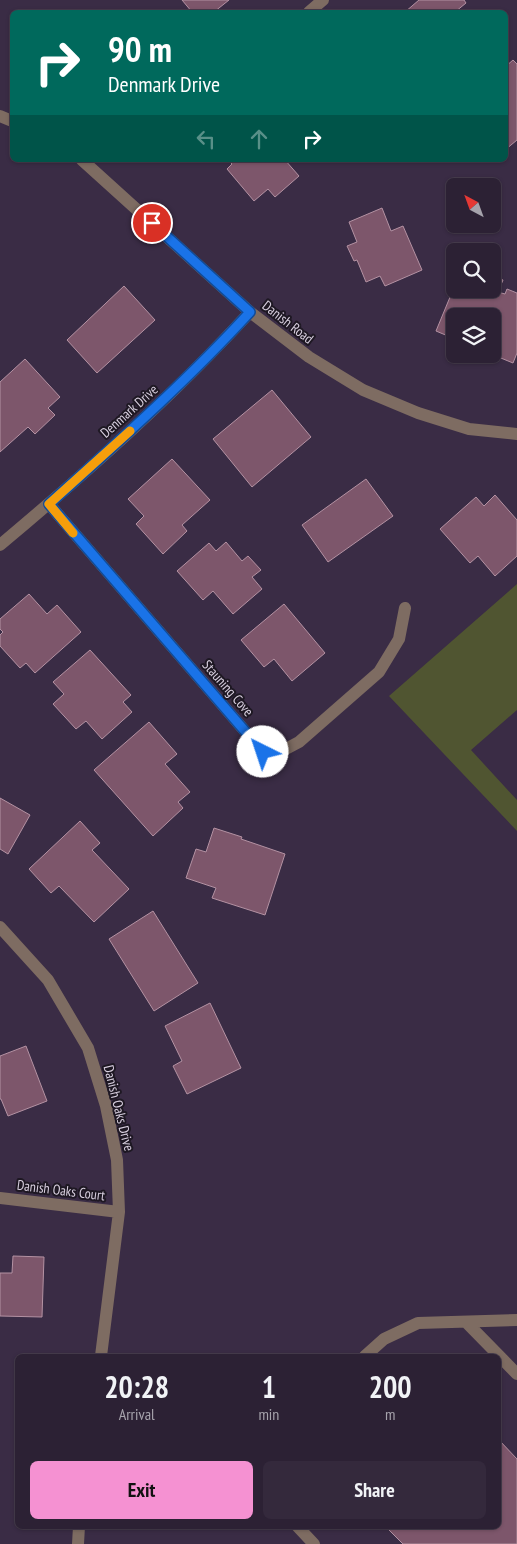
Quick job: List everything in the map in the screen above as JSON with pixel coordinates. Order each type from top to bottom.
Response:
[{"type":"street","points":[[311,10],[323,0]]},
{"type":"street","name":"Danish Road","points":[[84,162],[250,312],[309,357],[363,390],[418,414],[469,429],[517,434]]},
{"type":"street","name":"Denmark Drive","points":[[0,545],[49,504],[162,402],[250,312]]},
{"type":"street","name":"Stauning Cove","points":[[49,504],[263,752],[282,751],[300,742],[379,672],[399,639],[405,608]]},
{"type":"street","name":"Danish Oaks Drive","points":[[0,926],[48,980],[88,1048],[106,1106],[117,1160],[119,1212],[101,1354]]},
{"type":"street","name":"Danish Oaks Court","points":[[0,1198],[119,1212]]},
{"type":"street","points":[[367,1354],[384,1339],[418,1322],[517,1320]]},
{"type":"street","points":[[466,1322],[497,1354]]},
{"type":"street","points":[[501,1358],[517,1374]]},
{"type":"street","points":[[78,1544],[80,1529]]},
{"type":"street","points":[[300,1529],[314,1544]]},
{"type":"green space","points":[[517,584],[517,710],[471,750],[517,800],[517,831],[389,696]]},
{"type":"building","points":[[182,0],[229,0],[216,10],[190,10]]},
{"type":"building","points":[[419,0],[464,0],[466,3],[457,10],[407,10]]},
{"type":"building","points":[[513,60],[517,64],[517,140],[508,148],[508,64]]},
{"type":"building","points":[[230,162],[287,162],[299,176],[275,197],[268,189],[254,201],[227,169],[232,164]]},
{"type":"building","points":[[382,208],[391,231],[403,226],[422,270],[385,286],[380,276],[366,282],[357,260],[354,261],[347,246],[357,242],[349,222]]},
{"type":"building","points":[[124,286],[155,320],[97,373],[67,340]]},
{"type":"building","points":[[507,289],[517,293],[517,353],[513,363],[501,358],[501,308],[446,308],[446,335],[436,331],[450,298],[501,298],[501,293],[505,294]]},
{"type":"building","points":[[25,359],[60,397],[48,408],[55,415],[35,434],[28,427],[0,452],[0,382]]},
{"type":"building","points":[[272,390],[311,437],[252,487],[213,439]]},
{"type":"building","points":[[172,459],[210,500],[182,525],[187,531],[163,554],[136,524],[144,516],[128,499]]},
{"type":"building","points":[[366,479],[393,516],[328,562],[302,525]]},
{"type":"building","points":[[495,495],[517,520],[517,556],[495,576],[478,556],[470,563],[440,529],[476,497],[484,506]]},
{"type":"building","points":[[226,542],[242,561],[248,556],[261,570],[252,577],[262,589],[233,614],[213,591],[203,600],[177,571],[209,543],[216,551]]},
{"type":"building","points":[[29,594],[47,614],[57,605],[81,632],[35,673],[26,663],[20,668],[0,646],[0,635],[3,632],[0,629],[0,619]]},
{"type":"building","points":[[284,604],[325,653],[292,681],[274,659],[264,667],[241,640]]},
{"type":"building","points":[[90,650],[131,695],[123,702],[132,712],[102,739],[86,721],[76,729],[53,704],[64,694],[53,682]]},
{"type":"building","points":[[149,722],[177,754],[165,764],[190,792],[178,802],[183,808],[153,836],[94,770]]},
{"type":"building","points":[[0,798],[30,815],[8,854],[0,849]]},
{"type":"building","points":[[80,821],[100,843],[92,850],[129,889],[94,922],[59,886],[51,893],[29,869]]},
{"type":"building","points":[[214,828],[285,854],[265,915],[212,898],[216,888],[186,878],[196,849],[206,852]]},
{"type":"building","points":[[153,911],[198,983],[154,1011],[109,939]]},
{"type":"building","points":[[210,1003],[241,1068],[187,1094],[173,1066],[182,1061],[165,1026]]},
{"type":"building","points":[[26,1046],[47,1101],[8,1116],[0,1099],[0,1056]]},
{"type":"building","points":[[13,1256],[44,1257],[42,1317],[0,1316],[0,1273],[12,1273]]},
{"type":"building","points":[[501,1442],[517,1459],[517,1544],[403,1544],[388,1529],[501,1529]]},
{"type":"slow traffic","points":[[73,533],[49,504],[130,431]]},
{"type":"route","points":[[152,223],[250,312],[162,402],[49,504],[263,752]]}]
